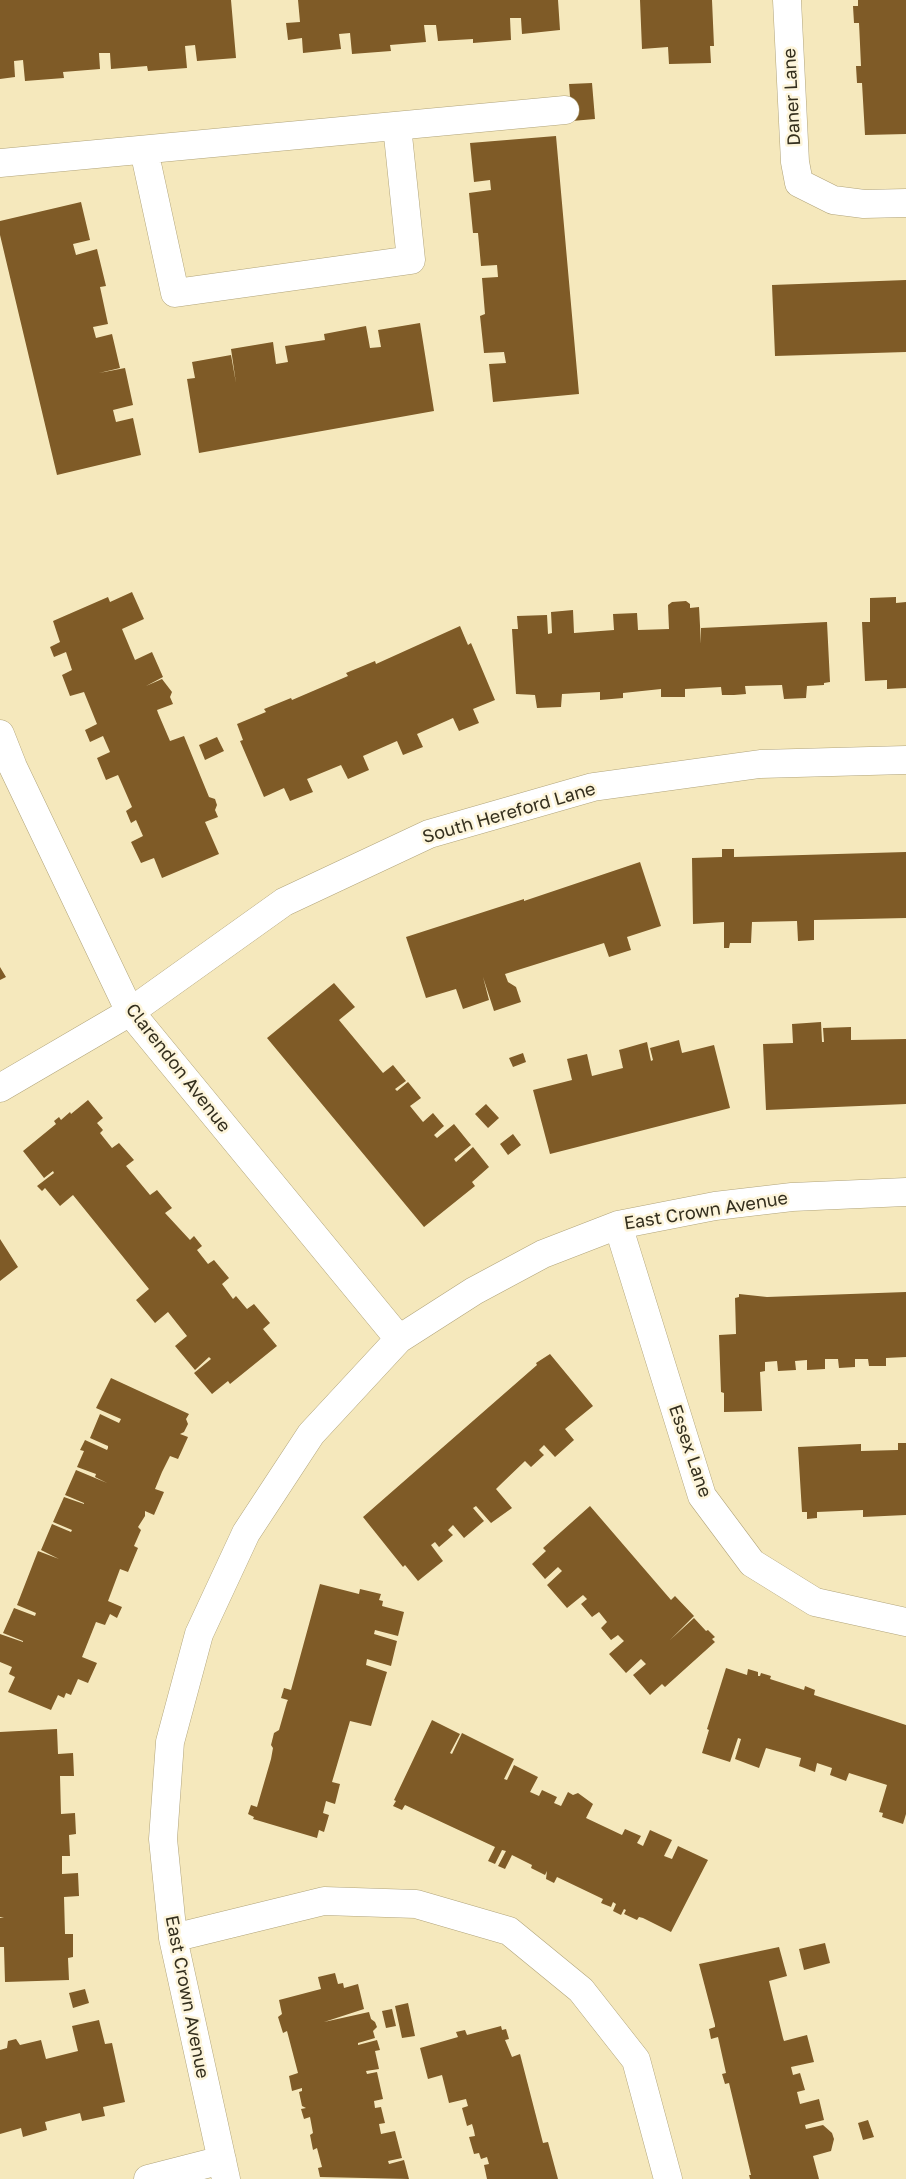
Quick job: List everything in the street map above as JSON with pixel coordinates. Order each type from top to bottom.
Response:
[{"type":"street","name":"Daner Lane","points":[[787,0],[794,162],[799,183],[833,200],[864,204],[906,203]]},
{"type":"street","points":[[0,163],[565,110]]},
{"type":"street","points":[[144,150],[175,293],[412,260],[397,126]]},
{"type":"street","name":"Clarendon Avenue","points":[[0,734],[13,767],[130,1012],[399,1339]]},
{"type":"street","name":"South Hereford Lane","points":[[0,1088],[130,1012],[284,902],[429,834],[593,786],[760,764],[906,760]]},
{"type":"street","name":"East Crown Avenue","points":[[224,2170],[172,1938],[163,1839],[170,1742],[199,1634],[246,1533],[310,1434],[399,1339],[474,1291],[543,1254],[618,1225],[715,1206],[792,1197],[906,1192]]},
{"type":"street","name":"Essex Lane","points":[[618,1225],[702,1496],[752,1563],[815,1602],[906,1622]]},
{"type":"street","points":[[172,1938],[324,1901],[416,1904],[509,1931],[581,1990],[636,2060],[668,2179]]},
{"type":"street","points":[[148,2179],[224,2170]]},
{"type":"building","points":[[0,0],[231,0],[236,58],[197,61],[195,45],[185,46],[187,68],[148,71],[147,66],[111,69],[110,53],[99,53],[100,69],[63,72],[64,78],[25,81],[23,60],[14,61],[15,77],[0,79]]},
{"type":"building","points":[[298,0],[558,0],[560,30],[522,34],[521,18],[510,18],[511,40],[473,43],[473,39],[438,41],[436,25],[424,25],[426,42],[390,45],[391,51],[352,54],[350,33],[339,34],[341,49],[303,53],[302,38],[288,40],[286,23],[300,22]]},
{"type":"building","points":[[640,0],[712,0],[714,46],[710,46],[711,63],[669,64],[668,47],[642,49]]},
{"type":"building","points":[[858,0],[906,0],[906,134],[865,135],[862,83],[857,83],[856,66],[861,66],[859,23],[854,23],[853,6],[858,6]]},
{"type":"building","points":[[592,83],[595,119],[572,121],[569,84]]},
{"type":"building","points":[[556,136],[579,394],[493,402],[489,364],[506,363],[504,352],[484,353],[480,316],[485,314],[482,278],[498,277],[497,265],[481,266],[478,233],[473,233],[469,193],[491,190],[490,180],[474,182],[470,143]]},
{"type":"building","points":[[81,202],[90,240],[73,244],[76,255],[97,249],[106,286],[100,287],[108,324],[93,327],[96,338],[112,334],[120,368],[99,373],[125,368],[133,405],[113,410],[116,422],[133,418],[141,455],[57,475],[0,235],[0,221]]},
{"type":"building","points":[[906,280],[906,352],[775,356],[772,285]]},
{"type":"building","points":[[420,323],[434,411],[199,453],[187,379],[195,378],[192,362],[231,355],[236,383],[231,349],[273,342],[276,364],[288,362],[285,346],[325,340],[324,334],[366,326],[370,348],[381,347],[378,330]]},
{"type":"building","points":[[132,592],[144,619],[122,629],[135,660],[152,652],[163,677],[146,686],[162,679],[172,692],[170,697],[173,704],[157,710],[158,713],[170,741],[184,736],[209,797],[215,799],[217,805],[215,810],[218,817],[205,822],[219,854],[162,878],[154,858],[141,863],[131,842],[143,836],[136,820],[131,823],[126,811],[132,807],[118,775],[106,780],[97,758],[110,752],[103,736],[90,742],[85,730],[97,724],[84,692],[70,696],[62,675],[72,670],[66,652],[54,657],[50,647],[60,642],[53,621],[108,597],[110,602]]},
{"type":"building","points":[[896,597],[896,603],[906,602],[906,688],[887,689],[887,680],[865,681],[862,622],[870,622],[870,598]]},
{"type":"building","points":[[686,601],[690,604],[690,608],[699,607],[701,644],[701,628],[827,622],[830,682],[824,683],[824,685],[807,686],[806,698],[784,699],[782,685],[745,686],[746,694],[734,695],[722,695],[721,687],[685,689],[685,697],[661,697],[661,689],[623,693],[623,698],[600,700],[600,692],[562,694],[561,707],[537,708],[535,695],[516,694],[512,629],[518,629],[517,616],[547,615],[548,634],[552,633],[551,612],[573,610],[574,633],[614,630],[613,614],[637,613],[638,630],[669,629],[668,605],[672,602]]},
{"type":"building","points":[[460,626],[468,645],[471,643],[495,700],[473,709],[479,723],[459,731],[453,718],[417,734],[423,747],[403,755],[397,741],[363,756],[369,770],[348,779],[341,765],[307,779],[313,792],[290,801],[284,788],[264,797],[240,741],[243,740],[237,724],[266,712],[264,709],[291,698],[292,700],[348,676],[346,673],[375,661],[376,664]]},
{"type":"building","points":[[217,737],[224,751],[205,760],[199,745]]},
{"type":"building","points":[[722,849],[734,849],[734,857],[906,852],[906,918],[814,920],[814,940],[798,941],[797,921],[752,922],[751,943],[730,943],[729,948],[724,948],[724,922],[693,924],[692,858],[722,857]]},
{"type":"building","points":[[640,862],[661,926],[627,937],[631,950],[609,957],[604,943],[505,974],[508,982],[516,987],[521,1002],[494,1011],[483,977],[489,1000],[463,1009],[456,989],[426,998],[406,937],[524,899],[524,901]]},
{"type":"building","points":[[0,967],[6,977],[0,980]]},
{"type":"building","points":[[334,983],[355,1007],[339,1020],[383,1073],[393,1065],[406,1081],[395,1089],[397,1091],[408,1082],[421,1098],[410,1106],[423,1122],[433,1113],[444,1126],[434,1135],[437,1138],[454,1124],[471,1145],[454,1159],[456,1162],[473,1147],[489,1167],[472,1182],[475,1186],[424,1227],[267,1038]]},
{"type":"building","points":[[821,1022],[822,1042],[824,1042],[823,1028],[851,1027],[851,1040],[906,1039],[906,1104],[766,1110],[763,1044],[793,1043],[792,1024]]},
{"type":"building","points":[[679,1040],[682,1053],[714,1045],[730,1108],[550,1154],[533,1090],[572,1080],[567,1059],[587,1054],[592,1076],[623,1068],[619,1050],[647,1042],[651,1061],[653,1060],[650,1048]]},
{"type":"building","points":[[523,1053],[526,1062],[513,1067],[509,1058]]},
{"type":"building","points":[[88,1100],[103,1118],[97,1123],[103,1130],[100,1133],[112,1148],[119,1143],[134,1160],[126,1166],[150,1195],[157,1190],[172,1208],[165,1213],[190,1240],[194,1236],[202,1246],[197,1250],[208,1264],[214,1260],[229,1278],[222,1284],[233,1299],[236,1296],[247,1309],[254,1304],[270,1323],[263,1329],[277,1346],[230,1384],[228,1381],[212,1394],[194,1373],[211,1359],[209,1357],[195,1370],[175,1346],[187,1336],[168,1312],[155,1323],[136,1300],[149,1289],[73,1195],[60,1206],[45,1188],[42,1191],[37,1186],[54,1173],[53,1171],[44,1178],[23,1151],[56,1124],[54,1121],[59,1117],[61,1120]]},
{"type":"building","points":[[486,1104],[499,1118],[488,1128],[475,1114]]},
{"type":"building","points":[[513,1134],[521,1145],[508,1155],[500,1144]]},
{"type":"building","points":[[0,1239],[18,1267],[0,1281]]},
{"type":"building","points":[[906,1292],[906,1357],[886,1358],[886,1366],[869,1366],[868,1359],[855,1359],[855,1367],[839,1368],[838,1359],[825,1359],[825,1369],[807,1370],[807,1360],[795,1361],[796,1370],[778,1371],[777,1361],[765,1362],[765,1371],[760,1372],[762,1411],[724,1412],[724,1393],[721,1392],[719,1335],[736,1334],[735,1298],[739,1297],[739,1294],[767,1297]]},
{"type":"building","points":[[550,1354],[593,1406],[565,1429],[574,1440],[555,1457],[544,1445],[539,1450],[544,1455],[531,1467],[525,1461],[496,1489],[512,1508],[491,1523],[476,1506],[473,1508],[484,1521],[464,1538],[453,1525],[448,1530],[453,1535],[439,1547],[435,1542],[431,1545],[443,1561],[418,1581],[405,1565],[403,1567],[363,1517],[537,1365],[536,1363]]},
{"type":"building","points":[[111,1378],[189,1414],[186,1419],[188,1424],[184,1432],[180,1434],[188,1437],[178,1459],[170,1456],[162,1472],[155,1489],[164,1492],[154,1515],[145,1511],[145,1516],[138,1527],[141,1530],[134,1546],[138,1548],[128,1572],[120,1569],[108,1601],[122,1607],[117,1618],[110,1614],[105,1625],[96,1622],[82,1657],[97,1663],[88,1683],[78,1679],[71,1695],[66,1693],[64,1698],[58,1695],[51,1710],[8,1692],[15,1677],[9,1674],[12,1667],[0,1662],[0,1634],[23,1642],[3,1633],[14,1608],[35,1616],[36,1613],[17,1605],[38,1551],[59,1559],[41,1550],[52,1524],[71,1532],[72,1530],[53,1522],[64,1497],[84,1504],[65,1495],[76,1470],[107,1483],[95,1477],[96,1474],[77,1467],[84,1451],[80,1450],[85,1440],[107,1450],[108,1448],[108,1446],[90,1438],[100,1414],[119,1423],[121,1419],[96,1408]]},
{"type":"building","points":[[898,1443],[906,1443],[906,1515],[863,1517],[863,1510],[817,1512],[817,1518],[807,1519],[807,1512],[802,1512],[798,1447],[861,1444],[861,1451],[898,1450]]},
{"type":"building","points":[[590,1506],[671,1600],[675,1596],[694,1616],[670,1640],[694,1618],[706,1631],[708,1630],[715,1637],[712,1639],[715,1642],[665,1687],[662,1684],[650,1695],[633,1675],[646,1664],[641,1659],[626,1673],[609,1654],[624,1641],[618,1635],[611,1640],[601,1628],[607,1622],[599,1612],[592,1617],[581,1604],[587,1599],[583,1595],[567,1608],[547,1585],[562,1571],[558,1567],[545,1579],[532,1564],[546,1551],[543,1548]]},
{"type":"building","points":[[320,1584],[359,1594],[360,1589],[381,1594],[379,1600],[383,1601],[382,1606],[404,1612],[398,1636],[375,1630],[374,1634],[397,1641],[391,1666],[367,1659],[366,1665],[387,1672],[371,1726],[350,1721],[332,1782],[340,1784],[335,1804],[326,1801],[323,1813],[329,1815],[324,1832],[319,1830],[317,1838],[253,1819],[254,1817],[248,1814],[251,1805],[257,1807],[271,1759],[273,1748],[271,1745],[274,1733],[279,1730],[288,1700],[281,1698],[284,1688],[291,1690]]},
{"type":"building","points":[[726,1668],[747,1675],[748,1669],[758,1672],[758,1676],[761,1673],[771,1676],[770,1679],[804,1690],[805,1686],[815,1690],[814,1695],[906,1725],[906,1814],[903,1824],[882,1817],[883,1813],[879,1812],[887,1785],[849,1773],[846,1781],[830,1775],[832,1768],[817,1763],[815,1772],[799,1766],[801,1758],[766,1748],[759,1768],[735,1759],[741,1739],[738,1738],[730,1762],[702,1753],[709,1730],[707,1729]]},
{"type":"building","points":[[432,1720],[460,1734],[450,1753],[452,1754],[462,1733],[514,1759],[504,1779],[507,1780],[514,1765],[538,1777],[530,1792],[539,1796],[542,1790],[557,1797],[554,1803],[561,1806],[568,1792],[573,1795],[578,1793],[593,1804],[586,1818],[622,1835],[625,1829],[641,1836],[637,1843],[643,1846],[650,1830],[672,1840],[664,1856],[672,1859],[678,1846],[708,1860],[671,1932],[643,1918],[639,1917],[637,1920],[624,1914],[626,1910],[624,1909],[621,1915],[613,1911],[616,1904],[613,1902],[611,1907],[601,1903],[603,1899],[557,1877],[554,1883],[546,1879],[547,1871],[545,1875],[531,1868],[532,1865],[512,1855],[505,1869],[498,1866],[506,1851],[502,1850],[495,1864],[488,1861],[495,1847],[405,1805],[402,1810],[393,1806],[396,1801],[394,1800]]},
{"type":"building","points":[[57,1729],[58,1754],[73,1753],[74,1776],[60,1776],[61,1814],[75,1813],[76,1834],[69,1835],[70,1856],[62,1856],[62,1874],[78,1873],[79,1896],[64,1897],[65,1934],[73,1934],[73,1957],[68,1958],[69,1980],[5,1982],[4,1947],[0,1947],[0,1918],[4,1918],[0,1917],[0,1732]]},
{"type":"building","points":[[825,1943],[830,1963],[804,1970],[799,1949]]},
{"type":"building","points":[[779,1947],[787,1976],[769,1981],[783,2038],[784,2041],[807,2035],[814,2062],[791,2067],[793,2075],[800,2073],[805,2090],[797,2092],[800,2104],[819,2099],[824,2120],[805,2125],[806,2129],[823,2125],[832,2133],[834,2139],[831,2151],[813,2156],[819,2179],[750,2179],[749,2175],[751,2175],[729,2083],[725,2084],[722,2074],[726,2073],[718,2037],[711,2039],[709,2029],[715,2027],[715,2025],[699,1964]]},
{"type":"building","points":[[335,1973],[338,1984],[343,1983],[344,1988],[358,1984],[364,2009],[324,2022],[369,2012],[371,2019],[375,2022],[377,2027],[373,2031],[375,2038],[358,2043],[358,2045],[377,2040],[380,2050],[375,2051],[379,2069],[366,2071],[367,2074],[377,2072],[383,2099],[374,2101],[375,2108],[381,2107],[385,2123],[379,2124],[381,2134],[395,2131],[402,2158],[388,2161],[389,2164],[404,2160],[409,2179],[320,2177],[318,2168],[322,2167],[317,2148],[313,2150],[310,2135],[313,2133],[310,2117],[304,2119],[301,2109],[306,2108],[302,2106],[299,2092],[302,2091],[302,2088],[292,2091],[289,2076],[298,2073],[287,2031],[283,2033],[278,2017],[282,2014],[279,2000],[321,1989],[318,1977]]},
{"type":"building","points":[[85,1989],[89,2003],[73,2008],[69,1993]]},
{"type":"building","points":[[408,2003],[415,2036],[402,2038],[395,2006]]},
{"type":"building","points":[[392,2009],[396,2026],[386,2028],[382,2011]]},
{"type":"building","points":[[99,2020],[105,2044],[112,2043],[125,2102],[103,2107],[105,2116],[82,2121],[80,2113],[45,2122],[47,2130],[23,2137],[21,2128],[0,2134],[0,2050],[7,2048],[8,2041],[16,2039],[20,2045],[41,2040],[46,2059],[78,2051],[72,2026]]},
{"type":"building","points":[[501,2026],[502,2030],[506,2029],[509,2039],[505,2040],[512,2057],[520,2054],[543,2143],[548,2142],[558,2179],[487,2179],[484,2165],[489,2164],[487,2157],[481,2159],[479,2153],[474,2154],[469,2137],[475,2136],[472,2124],[467,2126],[462,2108],[468,2106],[466,2099],[449,2103],[442,2075],[428,2079],[420,2048],[458,2037],[456,2032],[465,2030],[467,2035]]},
{"type":"building","points":[[868,2120],[874,2137],[863,2140],[858,2123]]}]
